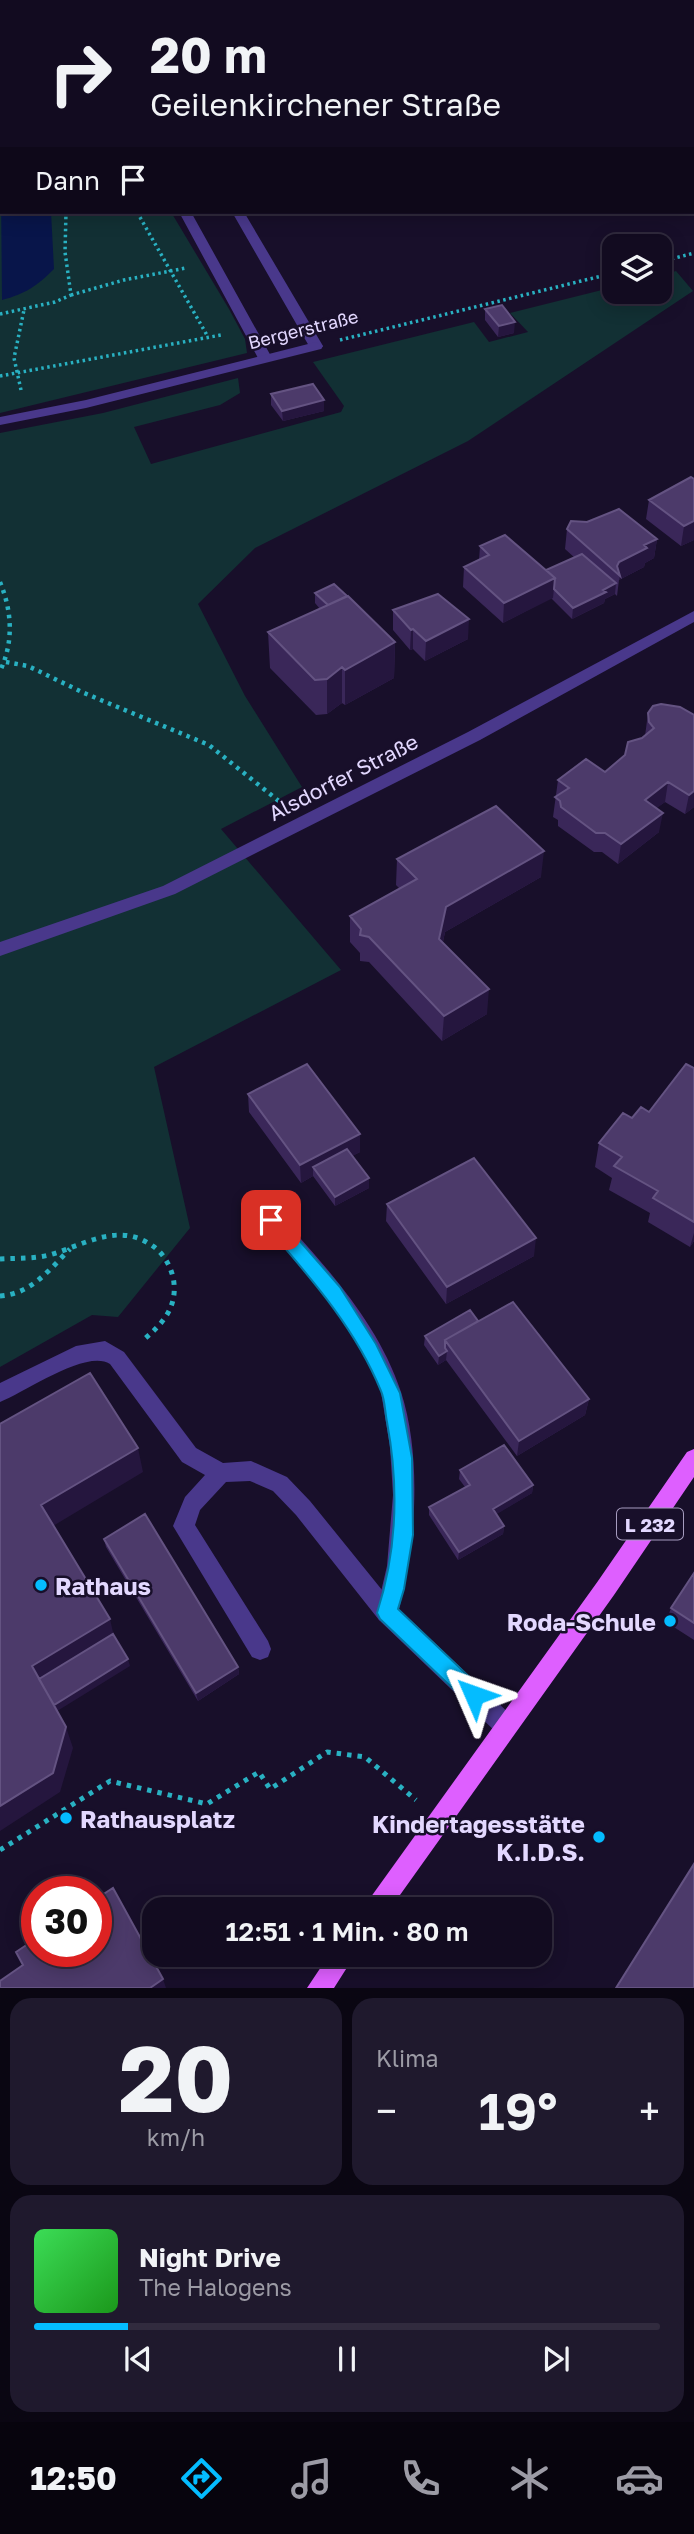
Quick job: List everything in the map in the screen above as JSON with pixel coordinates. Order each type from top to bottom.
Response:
[{"type":"main road","name":"L 232","points":[[385,1897],[694,1459]]},
{"type":"main road","points":[[319,1988],[334,1967]]},
{"type":"street","points":[[185,214],[265,358]]},
{"type":"street","points":[[239,214],[316,346]]},
{"type":"street","name":"Bergerstraße","points":[[0,421],[86,404],[316,346]]},
{"type":"street","name":"Alsdorfer Straße","points":[[0,949],[169,890],[474,736],[694,616]]},
{"type":"street","points":[[256,1203],[334,1293],[370,1349],[391,1393],[403,1458],[403,1535],[395,1589],[387,1613]]},
{"type":"street","points":[[0,1393],[83,1352],[105,1350],[117,1358],[189,1455],[221,1473],[251,1471],[280,1484],[303,1508],[387,1613],[506,1726]]},
{"type":"street","points":[[221,1473],[192,1504],[184,1526],[260,1649]]},
{"type":"path","points":[[66,214],[65,251],[71,295]]},
{"type":"path","points":[[138,214],[208,337]]},
{"type":"path","points":[[672,259],[694,253]]},
{"type":"path","points":[[0,314],[24,310],[124,280],[184,269]]},
{"type":"path","name":"Bergerstraße","points":[[316,346],[602,276]]},
{"type":"path","points":[[15,375],[12,354],[24,310]]},
{"type":"path","points":[[0,376],[249,330]]},
{"type":"path","points":[[0,582],[9,614],[9,643],[0,671]]},
{"type":"path","points":[[5,662],[28,666],[84,693],[209,745],[304,824]]},
{"type":"path","points":[[0,1259],[46,1256],[101,1236],[127,1233],[147,1241],[165,1254],[176,1301],[161,1325],[117,1358]]},
{"type":"path","points":[[0,1296],[9,1297],[36,1284],[70,1249]]},
{"type":"path","points":[[0,1850],[110,1781],[207,1804],[259,1772],[270,1789],[327,1752],[365,1757],[440,1820]]},
{"type":"green space","points":[[0,214],[172,214],[229,309],[245,339],[247,353],[0,413]]},
{"type":"green space","points":[[676,271],[693,291],[468,441],[255,548],[198,604],[245,696],[302,787],[221,829],[341,970],[154,1067],[190,1228],[118,1317],[92,1315],[0,1367],[0,433],[103,413],[238,378],[240,393],[220,405],[134,427],[151,464],[341,412],[344,406],[313,362],[474,322],[489,342],[528,332],[510,313],[602,290],[602,304],[672,304],[672,272]]},
{"type":"shaded area","points":[[1,214],[51,214],[54,269],[30,289],[2,300]]},
{"type":"building","points":[[502,305],[515,322],[499,326],[485,309]]},
{"type":"building","points":[[313,384],[324,400],[282,411],[271,394]]},
{"type":"building","points":[[691,477],[694,479],[694,521],[684,526],[649,500]]},
{"type":"building","points":[[619,509],[657,539],[644,545],[647,548],[619,562],[617,566],[620,576],[567,529],[571,521],[587,522]]},
{"type":"building","points":[[505,535],[555,578],[504,603],[464,567],[489,555],[480,546]]},
{"type":"building","points":[[582,554],[616,583],[603,590],[606,592],[573,608],[554,589],[555,578],[546,570]]},
{"type":"building","points":[[334,584],[347,596],[328,605],[315,593]]},
{"type":"building","points":[[438,594],[469,619],[426,641],[411,630],[393,610]]},
{"type":"building","points":[[348,596],[395,642],[345,670],[342,667],[327,679],[315,680],[268,632]]},
{"type":"building","points":[[661,704],[680,707],[694,715],[694,791],[689,795],[668,782],[645,800],[663,813],[621,844],[605,833],[596,833],[561,807],[560,801],[555,797],[569,788],[558,780],[586,759],[605,772],[625,755],[628,742],[642,738],[654,728],[649,722],[648,713],[653,706]]},
{"type":"building","points":[[496,806],[544,851],[446,907],[439,939],[489,989],[444,1016],[369,937],[360,935],[361,929],[350,916],[417,879],[397,859]]},
{"type":"building","points":[[307,1064],[360,1134],[300,1165],[248,1094]]},
{"type":"building","points":[[686,1064],[694,1068],[694,1222],[653,1198],[658,1191],[614,1166],[622,1157],[599,1143],[623,1113],[632,1118],[641,1107],[649,1112]]},
{"type":"building","points":[[347,1149],[369,1178],[335,1197],[313,1167]]},
{"type":"building","points":[[474,1158],[536,1238],[447,1287],[387,1204]]},
{"type":"building","points":[[513,1302],[589,1399],[519,1441],[445,1340]]},
{"type":"building","points":[[470,1310],[478,1321],[445,1340],[447,1351],[439,1356],[425,1336]]},
{"type":"building","name":"Rathaus","points":[[90,1373],[138,1448],[41,1505],[110,1619],[32,1666],[66,1727],[53,1773],[0,1806],[0,1424]]},
{"type":"building","points":[[504,1445],[533,1485],[493,1509],[504,1526],[459,1552],[429,1507],[470,1485],[460,1470]]},
{"type":"building","points":[[145,1514],[238,1667],[196,1693],[104,1539]]},
{"type":"building","points":[[694,1573],[694,1623],[671,1608]]},
{"type":"building","points":[[113,1634],[128,1659],[54,1705],[39,1679]]},
{"type":"building","points":[[694,1864],[694,1988],[616,1988]]},
{"type":"building","points":[[112,1889],[142,1941],[142,1967],[156,1967],[163,1979],[150,1988],[0,1988],[0,1981],[21,1966],[112,1967]]},
{"type":"building","points":[[21,1949],[21,1961],[16,1952]]},
{"type":"place","name":"Rathaus","points":[[41,1585]]},
{"type":"place","name":"Roda-Schule","points":[[670,1621]]},
{"type":"place","name":"Rathausplatz","points":[[66,1818]]},
{"type":"place","name":"Kindertagesstätte K.I.D.S.","points":[[599,1837]]},
{"type":"route","points":[[271,1220],[334,1293],[370,1349],[391,1393],[403,1458],[403,1535],[395,1589],[387,1613],[474,1695]]}]
